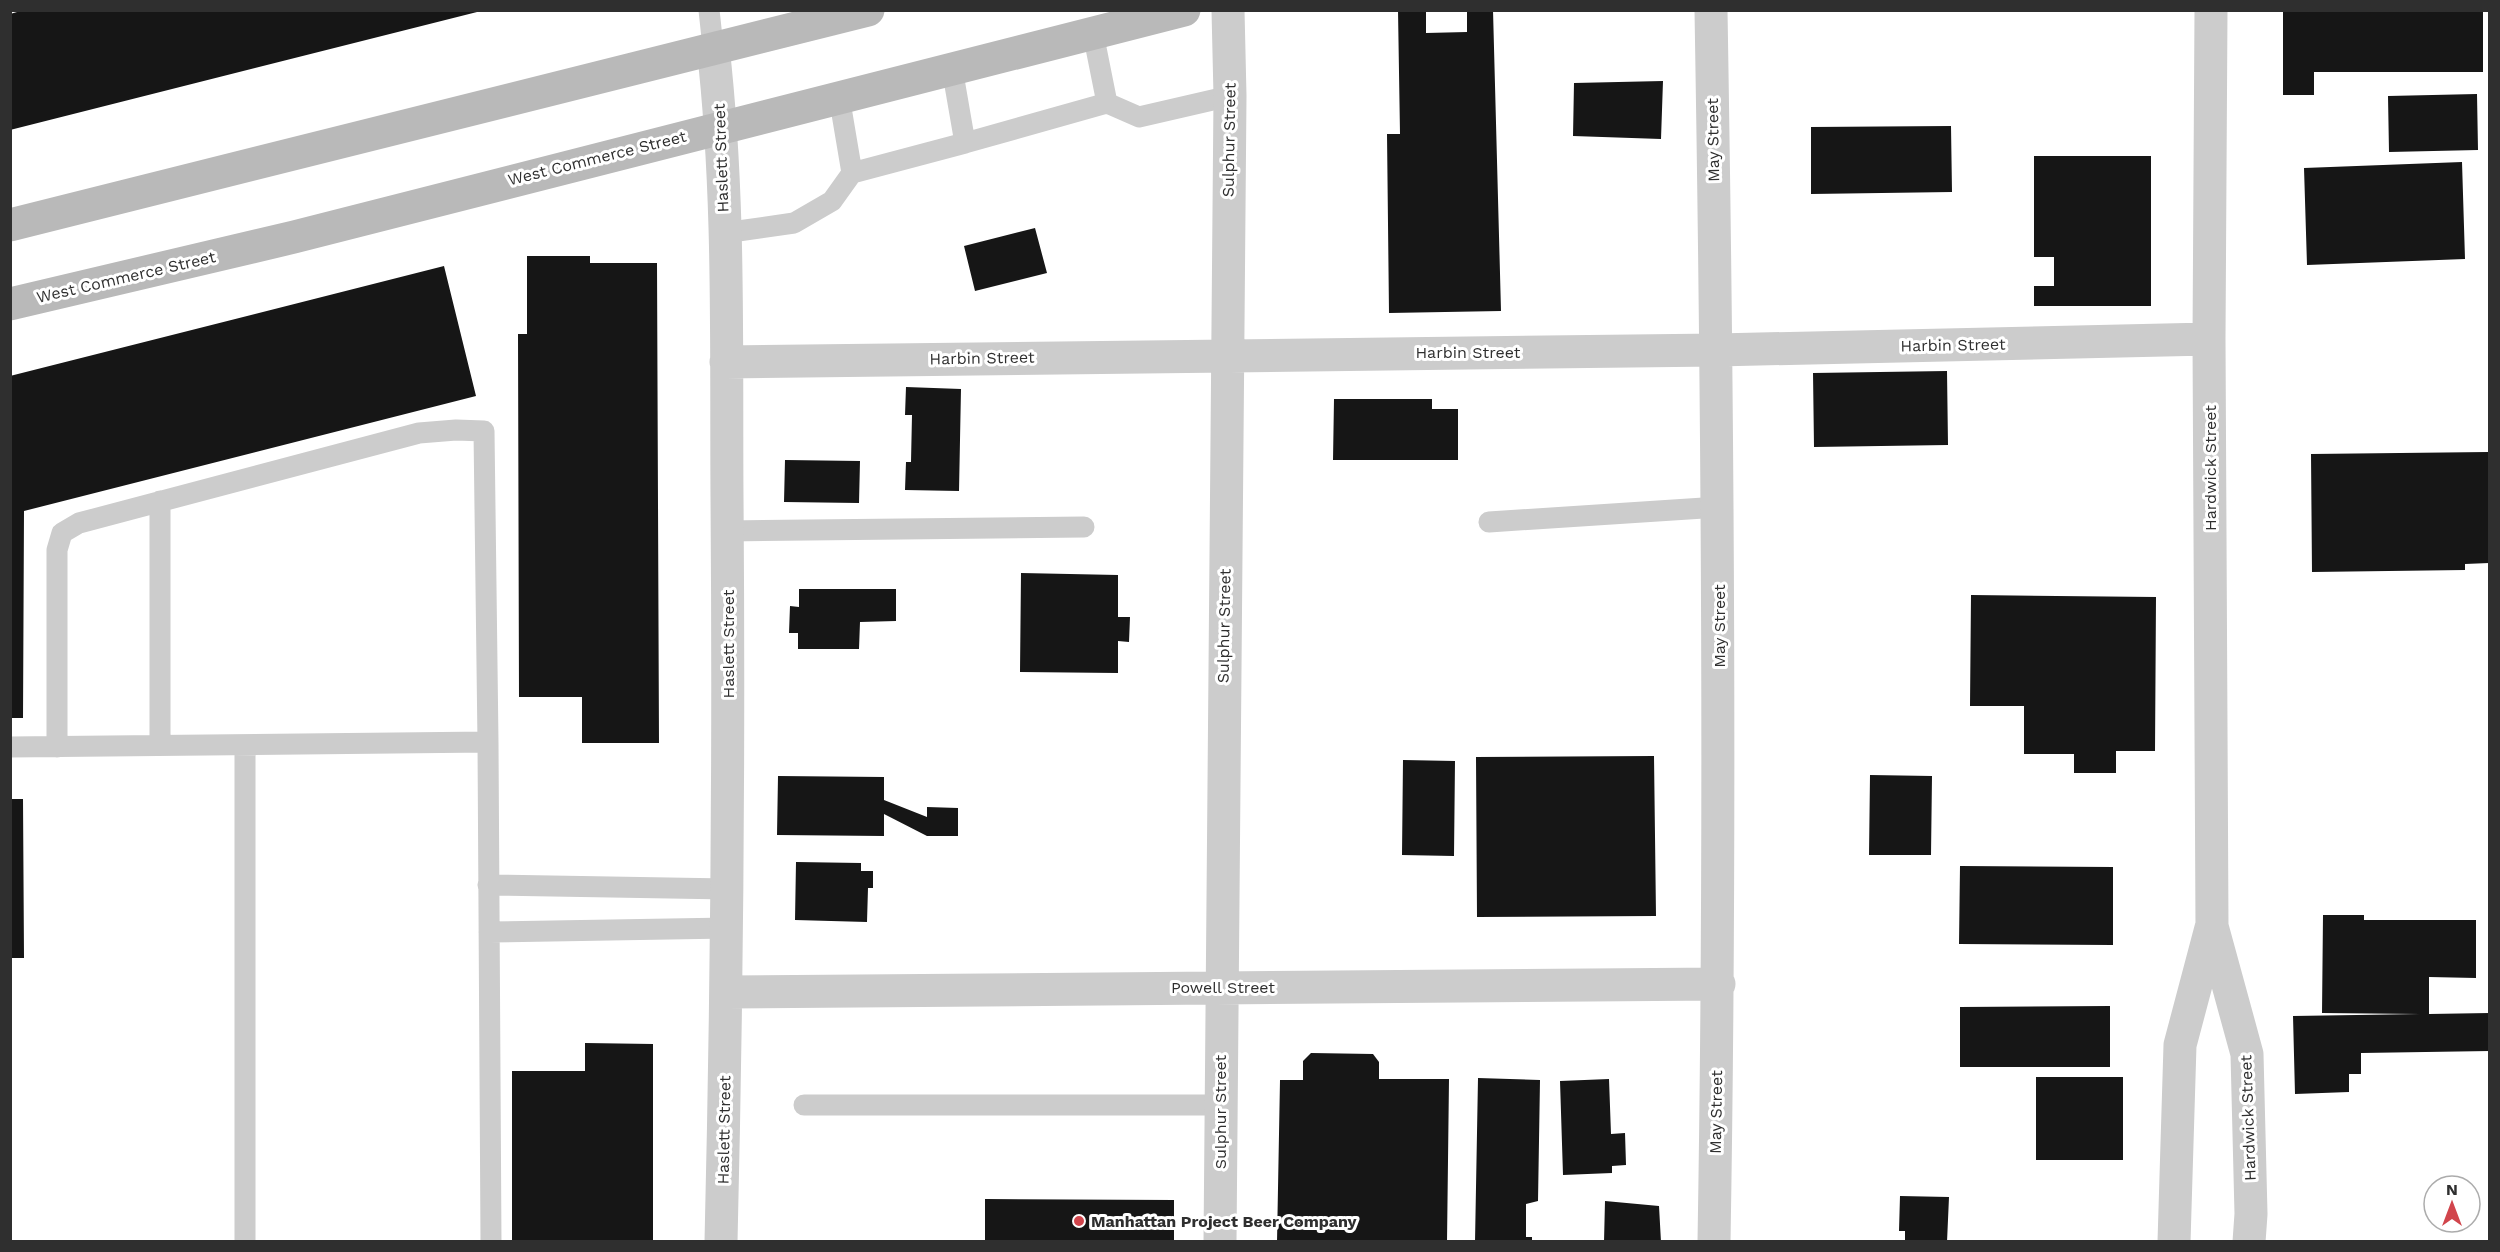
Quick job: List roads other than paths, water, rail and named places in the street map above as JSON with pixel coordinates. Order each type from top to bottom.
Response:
[{"type":"main road","points":[[10,225],[712,47],[868,10]]},
{"type":"main road","name":"West Commerce Street","points":[[10,304],[294,237],[839,96],[1184,10]]},
{"type":"street","name":"Sulphur Street","points":[[1220,1242],[1230,96],[1228,10]]},
{"type":"street","name":"May Street","points":[[1711,10],[1719,507],[1719,984],[1714,1242]]},
{"type":"street","name":"Hardwick Street","points":[[2211,10],[2209,339],[2212,926],[2247,1054],[2251,1214],[2249,1242]]},
{"type":"street","name":"Haslett Street","points":[[712,47],[722,126],[726,362],[728,928],[721,1242]]},
{"type":"street","name":"Harbin Street","points":[[726,362],[1226,354],[1717,350],[2209,339]]},
{"type":"street","name":"Hardwick Street","points":[[2174,1242],[2180,1045],[2212,926]]},
{"type":"street","name":"Powell Street","points":[[727,992],[1719,984]]},
{"type":"lane","points":[[709,10],[712,47]]},
{"type":"lane","points":[[1093,33],[1107,103]]},
{"type":"lane","points":[[952,68],[965,143]]},
{"type":"lane","points":[[839,96],[852,173]]},
{"type":"lane","points":[[724,233],[794,223],[832,201],[852,173],[1107,103],[1139,117],[1230,96]]},
{"type":"lane","points":[[57,747],[57,550],[62,533],[79,523],[419,433],[456,429],[484,431],[491,1242]]},
{"type":"lane","points":[[160,501],[160,745]]},
{"type":"lane","points":[[1489,522],[1719,507]]},
{"type":"lane","points":[[727,531],[1084,527]]},
{"type":"lane","points":[[10,747],[488,742]]},
{"type":"lane","points":[[246,745],[246,1242]]},
{"type":"lane","points":[[488,885],[728,889]]},
{"type":"lane","points":[[489,932],[728,928]]},
{"type":"lane","points":[[804,1105],[1220,1105]]},
{"type":"place","name":"Manhattan Project Beer Company","points":[[1079,1221]]}]
